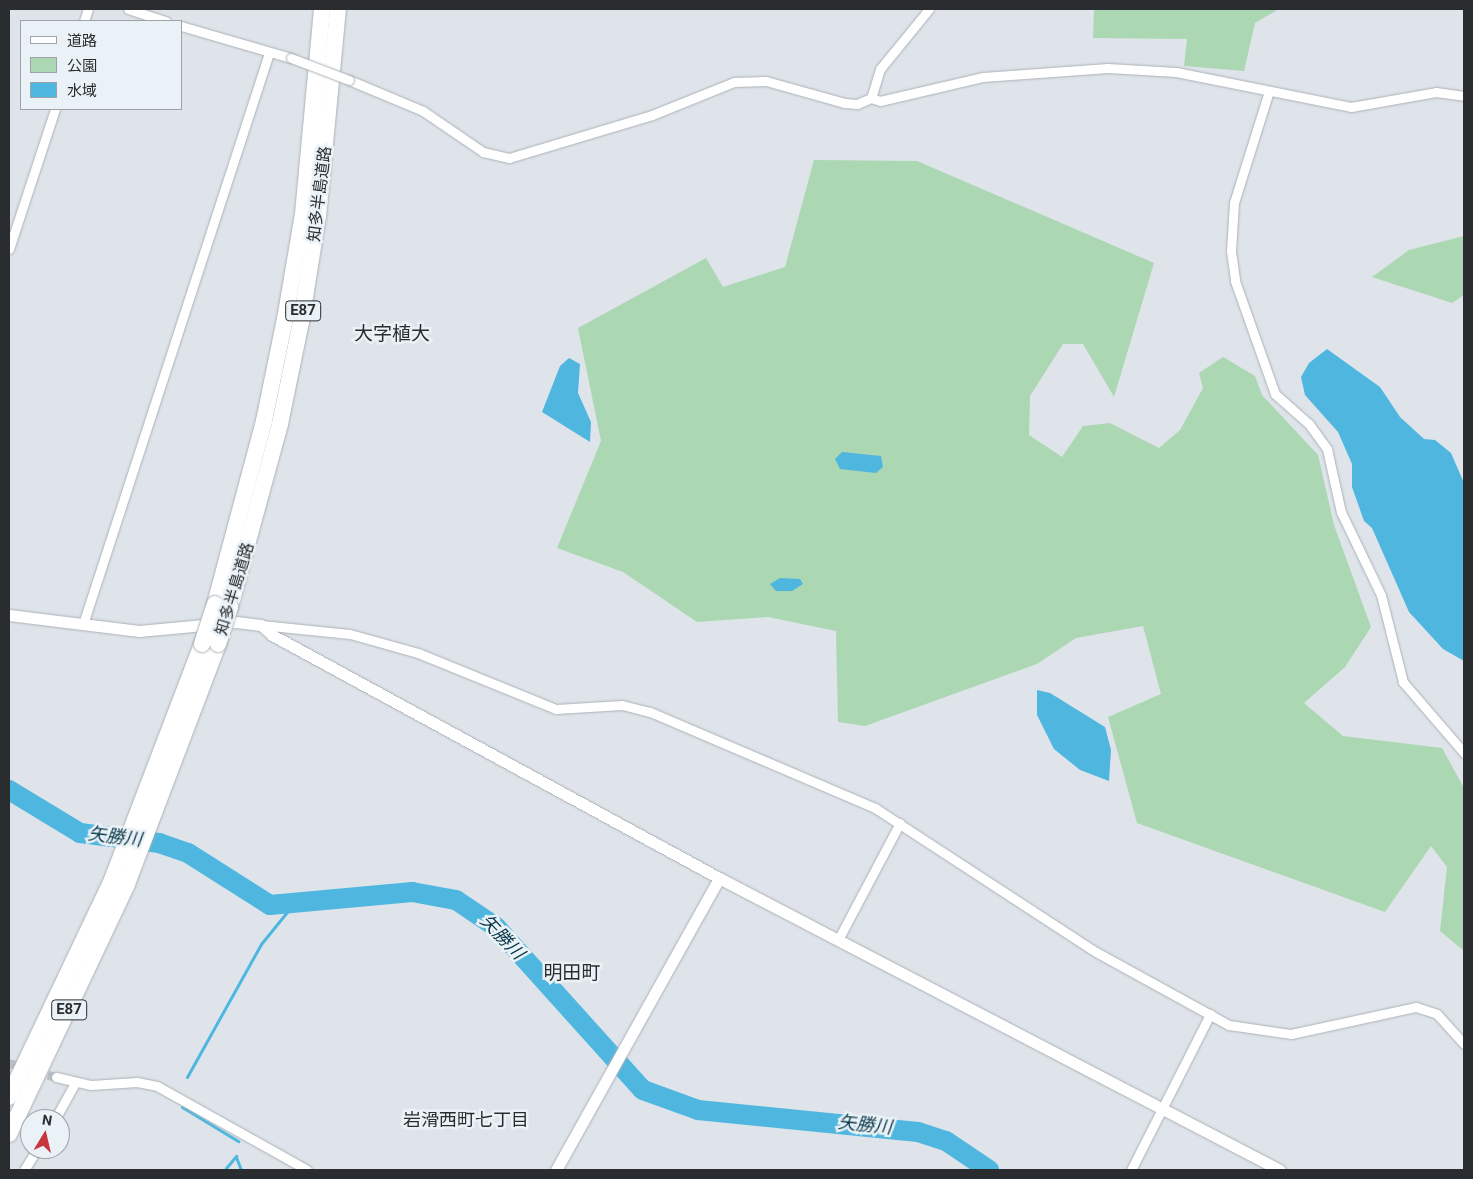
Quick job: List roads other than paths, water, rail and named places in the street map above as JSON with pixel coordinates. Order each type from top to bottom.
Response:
[{"type":"highway","name":"知多半島道路","points":[[222,605],[264,422],[285,318],[305,195],[322,9]]},
{"type":"highway","name":"知多半島道路","points":[[9,1134],[156,795],[210,644],[280,424],[301,322],[320,197],[338,9]]},
{"type":"highway","name":"知多半島道路","points":[[9,1097],[119,882]]},
{"type":"street","points":[[128,9],[163,20]]},
{"type":"street","points":[[871,98],[880,69],[929,9]]},
{"type":"street","points":[[182,26],[269,53],[292,58],[349,80],[423,111],[483,152],[501,158],[652,115],[734,82],[766,81],[844,103],[857,104],[871,98],[880,101],[983,77],[1108,68],[1176,72],[1351,107],[1436,92],[1464,96]]},
{"type":"street","points":[[83,624],[269,53]]},
{"type":"street","points":[[1269,91],[1234,203],[1231,251],[1235,281],[1275,394],[1309,424],[1327,449],[1341,512],[1380,595],[1403,682],[1464,753]]},
{"type":"street","points":[[9,249],[55,110]]},
{"type":"street","points":[[9,615],[139,631],[236,622],[342,633],[418,653],[556,709],[634,706],[828,786],[900,823],[1096,952],[1210,1014],[1245,1029],[1291,1034],[1416,1006],[1437,1014],[1464,1044]]},
{"type":"street","points":[[261,625],[272,636],[720,878],[839,938],[1280,1170]]},
{"type":"street","points":[[839,938],[900,823]]},
{"type":"street","points":[[556,1170],[720,878]]},
{"type":"street","points":[[1131,1170],[1210,1014]]},
{"type":"street","points":[[56,1076],[75,1083],[157,1086],[307,1170]]},
{"type":"street","points":[[61,1109],[75,1083]]},
{"type":"street","points":[[24,1170],[31,1159]]},
{"type":"water","points":[[1327,349],[1380,387],[1400,417],[1424,439],[1435,440],[1451,453],[1464,483],[1464,661],[1443,649],[1409,612],[1372,528],[1364,521],[1352,487],[1352,464],[1338,432],[1305,395],[1301,377],[1309,363]]},
{"type":"water","points":[[569,358],[580,364],[578,393],[591,422],[590,442],[542,412],[560,366]]},
{"type":"water","points":[[842,452],[881,456],[883,467],[876,473],[840,469],[835,459]]},
{"type":"water","points":[[780,578],[800,579],[803,584],[792,591],[776,591],[770,584]]},
{"type":"water","points":[[1037,690],[1050,693],[1105,727],[1111,750],[1109,781],[1080,770],[1054,749],[1037,715]]},
{"type":"waterway","name":"矢勝川","points":[[9,790],[80,833],[159,843],[188,853],[270,905],[412,892],[456,900],[496,927],[643,1090],[698,1110],[918,1132],[946,1141],[989,1170]]},
{"type":"waterway","points":[[187,1077],[261,944],[291,907]]},
{"type":"waterway","points":[[182,1107],[238,1141]]},
{"type":"waterway","points":[[226,1168],[236,1156]]},
{"type":"waterway","points":[[236,1157],[241,1170]]},
{"type":"tunnel","points":[[9,1063],[56,1077]]},
{"type":"district","name":"大字植大","points":[[392,334]]},
{"type":"district","name":"明田町","points":[[572,973]]},
{"type":"district","name":"岩滑西町七丁目","points":[[466,1120]]}]
